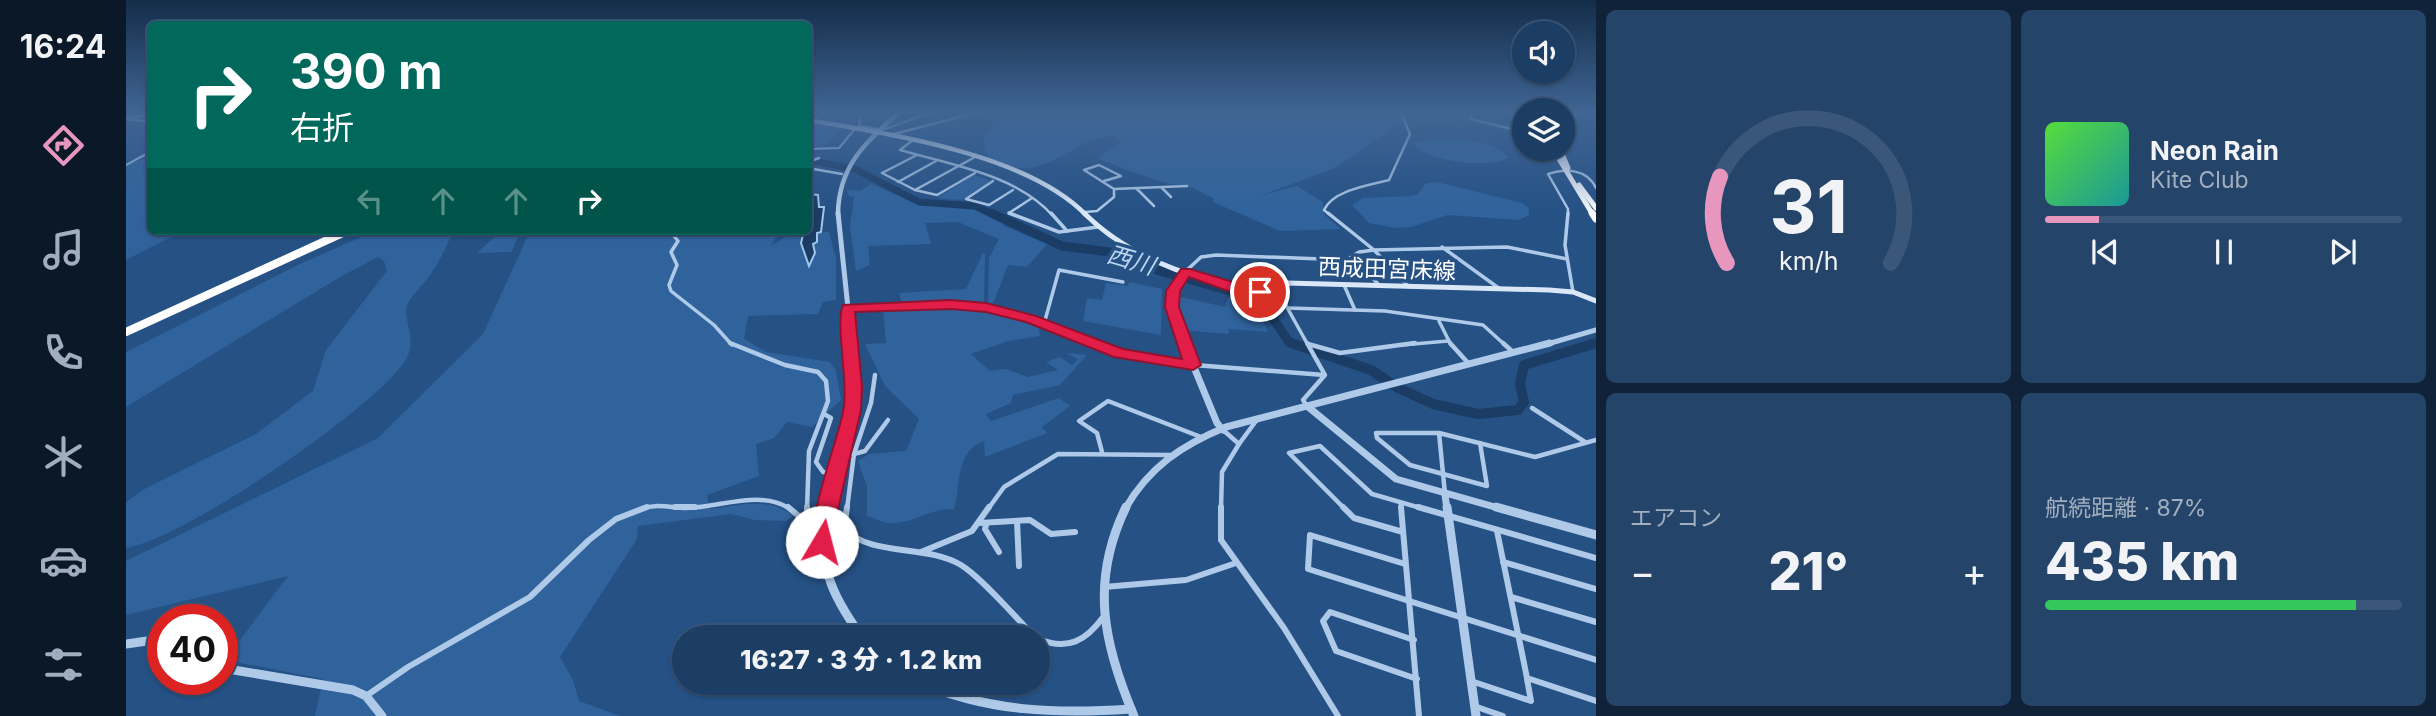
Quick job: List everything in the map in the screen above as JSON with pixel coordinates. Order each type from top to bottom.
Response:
[{"type":"highway","points":[[1560,161],[1596,219]]},
{"type":"highway","points":[[1564,161],[1568,173],[1596,208]]},
{"type":"highway","points":[[126,329],[329,235]]},
{"type":"highway","points":[[126,329],[338,235]]},
{"type":"main road","name":"西成田宮床線","points":[[933,145],[975,157],[1055,189],[1085,212],[1098,227],[1183,275],[1236,289],[1279,293]]},
{"type":"main road","name":"西成田宮床線","points":[[1279,293],[1275,286],[1278,283],[1409,286],[1573,292],[1596,301]]},
{"type":"street","points":[[854,625],[842,608],[825,561],[823,521],[852,410],[854,386],[848,308],[837,223],[837,192],[848,163],[864,145]]},
{"type":"street","points":[[906,145],[900,150],[975,173],[1032,198],[1067,231]]},
{"type":"street","points":[[1405,145],[1389,180],[1349,191],[1324,207],[1331,219],[1374,250],[1409,286]]},
{"type":"street","points":[[917,155],[882,173],[915,190],[937,195],[975,173]]},
{"type":"street","points":[[915,190],[975,157]]},
{"type":"street","points":[[812,161],[819,158]]},
{"type":"street","points":[[897,182],[937,160]]},
{"type":"street","points":[[1104,181],[1121,176],[1099,165],[1084,170],[1114,189],[1187,186]]},
{"type":"street","points":[[812,169],[843,173]]},
{"type":"street","points":[[1573,292],[1565,236],[1569,213],[1548,174],[1550,171],[1588,176],[1596,188]]},
{"type":"street","points":[[993,181],[966,199],[989,205],[1013,189]]},
{"type":"street","points":[[1161,187],[1171,197]]},
{"type":"street","points":[[1136,188],[1154,206]]},
{"type":"street","points":[[1085,212],[1097,211],[1114,197],[1114,189]]},
{"type":"street","points":[[1032,198],[1009,213],[1050,230],[1098,227]]},
{"type":"street","points":[[366,696],[408,667],[530,597],[589,540],[616,519],[652,505],[686,508],[761,500],[787,506],[807,523],[809,449],[821,427],[830,392],[818,372],[785,365],[732,345],[714,325],[671,291],[669,285],[677,265],[671,252],[678,241],[673,235]]},
{"type":"street","points":[[1441,246],[1500,289]]},
{"type":"street","points":[[1354,258],[1359,252],[1441,246],[1507,247],[1567,259]]},
{"type":"street","points":[[1238,444],[1217,423],[1172,307],[1173,291],[1183,275],[1201,257],[1216,255],[1354,258],[1380,286]]},
{"type":"street","points":[[1044,324],[1059,270],[1123,282]]},
{"type":"street","points":[[1344,285],[1354,310]]},
{"type":"street","points":[[1279,293],[1325,375]]},
{"type":"street","points":[[848,308],[975,306],[1044,324],[1119,353],[1193,365],[1325,375]]},
{"type":"street","points":[[1288,308],[1354,310],[1488,327],[1501,343],[1514,352]]},
{"type":"street","points":[[1438,320],[1448,341],[1469,364]]},
{"type":"street","points":[[947,695],[962,702],[1024,715],[1133,713],[1114,659],[1105,616],[1103,588],[1114,534],[1129,500],[1143,480],[1171,455],[1202,438],[1259,418],[1596,330]]},
{"type":"street","points":[[1309,346],[1340,353],[1364,352],[1435,340],[1448,341]]},
{"type":"street","points":[[875,374],[872,403],[854,454],[844,529],[850,537],[862,542],[921,552],[949,560],[972,573],[1022,625]]},
{"type":"street","points":[[1325,375],[1303,400],[1389,475],[1445,495],[1596,536]]},
{"type":"street","points":[[1102,452],[1097,433],[1079,421],[1108,401],[1202,438]]},
{"type":"street","points":[[1532,408],[1585,443]]},
{"type":"street","points":[[824,414],[831,418],[816,463],[823,472],[835,474]]},
{"type":"street","points":[[1259,418],[1238,444],[1222,471],[1219,523],[1221,540],[1284,628],[1338,716]]},
{"type":"street","points":[[842,452],[854,454],[864,451],[888,420]]},
{"type":"street","points":[[1480,443],[1487,486],[1410,465],[1377,436],[1377,433],[1439,433],[1480,443],[1535,457],[1596,440]]},
{"type":"street","points":[[1439,433],[1447,517],[1475,711],[1503,716]]},
{"type":"street","points":[[1403,532],[1354,518],[1289,453],[1320,446],[1373,494],[1596,558]]},
{"type":"street","points":[[921,552],[961,537],[979,523],[1004,486],[1058,454],[1102,452],[1171,455]]},
{"type":"street","points":[[1401,504],[1419,716]]},
{"type":"street","points":[[979,523],[986,525],[1017,520],[1035,522],[1051,534],[1075,532]]},
{"type":"street","points":[[1017,520],[1019,566]]},
{"type":"street","points":[[986,525],[985,529],[999,552]]},
{"type":"street","points":[[1471,680],[1531,701],[1497,531]]},
{"type":"street","points":[[1405,564],[1310,535],[1308,569],[1596,660]]},
{"type":"street","points":[[1103,588],[1186,580],[1236,562]]},
{"type":"street","points":[[1502,562],[1596,589]]},
{"type":"street","points":[[1511,597],[1596,622]]},
{"type":"street","points":[[1414,640],[1330,612],[1323,621],[1336,651],[1417,679]]},
{"type":"street","points":[[1050,642],[1065,646],[1079,642],[1091,636],[1105,616]]},
{"type":"street","points":[[126,644],[147,641]]},
{"type":"street","points":[[238,670],[327,684],[366,696],[382,716]]},
{"type":"street","points":[[1527,678],[1596,701]]},
{"type":"shaded area","points":[[985,145],[1081,145],[1035,167],[1002,165],[992,161],[985,152]]},
{"type":"shaded area","points":[[1117,145],[1368,145],[1335,168],[1262,195],[1297,186],[1323,202],[1324,214],[1340,229],[1280,231],[1213,202],[1214,199],[1193,188],[1161,182],[1100,160],[1099,157]]},
{"type":"shaded area","points":[[1415,145],[1489,145],[1509,158],[1487,163],[1458,162]]},
{"type":"shaded area","points":[[147,158],[147,176],[144,178],[147,180],[147,235],[175,235],[126,260],[126,164]]},
{"type":"shaded area","points":[[974,175],[992,181],[962,200],[937,198]]},
{"type":"shaded area","points":[[1437,182],[1522,203],[1529,208],[1529,215],[1519,220],[1448,215],[1411,227],[1396,228],[1369,223],[1352,205],[1363,198],[1411,196],[1418,194],[1426,183]]},
{"type":"shaded area","points":[[871,184],[917,203],[977,208],[997,217],[1004,226],[1047,244],[1027,267],[1008,265],[993,304],[988,303],[989,258],[999,239],[958,222],[925,223],[931,244],[868,246],[870,265],[856,271],[850,226],[854,197],[849,196],[847,190],[860,191]]},
{"type":"shaded area","points":[[812,194],[818,195],[819,207],[824,207],[821,232],[817,233],[817,242],[813,244],[815,253],[809,266],[801,243],[803,235],[812,235]]},
{"type":"shaded area","points":[[829,232],[836,258],[836,300],[823,302],[818,314],[748,316],[744,339],[766,352],[830,362],[836,371],[841,400],[812,427],[787,422],[774,438],[756,444],[759,476],[707,495],[710,509],[764,504],[784,510],[793,516],[786,521],[755,520],[731,514],[638,526],[637,539],[560,657],[573,680],[579,701],[620,716],[315,716],[323,679],[238,663],[238,643],[288,576],[172,604],[147,604],[147,610],[126,615],[126,561],[378,438],[483,334],[528,235],[778,235],[770,246],[789,235],[803,235],[801,243],[813,244],[817,233]]},
{"type":"shaded area","points":[[366,235],[451,235],[436,267],[408,303],[408,355],[383,385],[353,412],[273,471],[189,522],[126,548],[126,502],[146,488],[256,434],[313,391],[326,350],[387,271],[384,261],[378,257],[340,277],[126,407],[126,352],[302,263]]},
{"type":"shaded area","points":[[497,235],[519,235],[511,252],[477,253]]},
{"type":"shaded area","points":[[983,253],[984,302],[981,304],[948,301],[902,303],[899,293],[966,289]]},
{"type":"shaded area","points":[[1129,282],[1162,289],[1161,335],[1083,321],[1087,298],[1102,300],[1106,283],[1128,286]]},
{"type":"shaded area","points":[[1177,296],[1225,307],[1228,297],[1235,299],[1257,314],[1268,332],[1228,329],[1229,334],[1183,330]]},
{"type":"shaded area","points":[[941,308],[987,312],[1039,327],[1040,336],[1008,341],[971,354],[990,371],[1006,369],[1028,377],[1058,370],[1046,362],[1060,357],[1072,365],[1078,359],[1066,353],[1087,355],[1060,385],[1013,395],[1011,403],[986,414],[991,421],[1059,398],[1070,406],[1042,427],[1047,433],[985,457],[984,441],[968,452],[964,461],[954,509],[936,511],[904,522],[886,522],[867,516],[867,486],[858,461],[869,454],[906,451],[919,419],[885,386],[865,344],[886,343],[883,311]]},
{"type":"waterway","points":[[812,149],[839,148],[841,145]]},
{"type":"waterway","points":[[126,165],[147,154]]},
{"type":"waterway","name":"西川","points":[[812,161],[855,169],[919,202],[975,206],[994,215]]},
{"type":"waterway","name":"西川","points":[[991,213],[1062,246],[1110,252],[1160,271],[1251,297],[1265,307],[1293,344]]},
{"type":"waterway","name":"西川","points":[[1293,344],[1371,370],[1398,388],[1433,404],[1478,414],[1518,410],[1524,402],[1520,384],[1524,365],[1596,343],[1591,345]]},
{"type":"route","points":[[822,542],[823,521],[852,410],[854,386],[848,308],[951,304],[975,306],[1031,319],[1119,353],[1193,365],[1174,318],[1171,297],[1175,285],[1186,271],[1236,289],[1260,292]]}]
